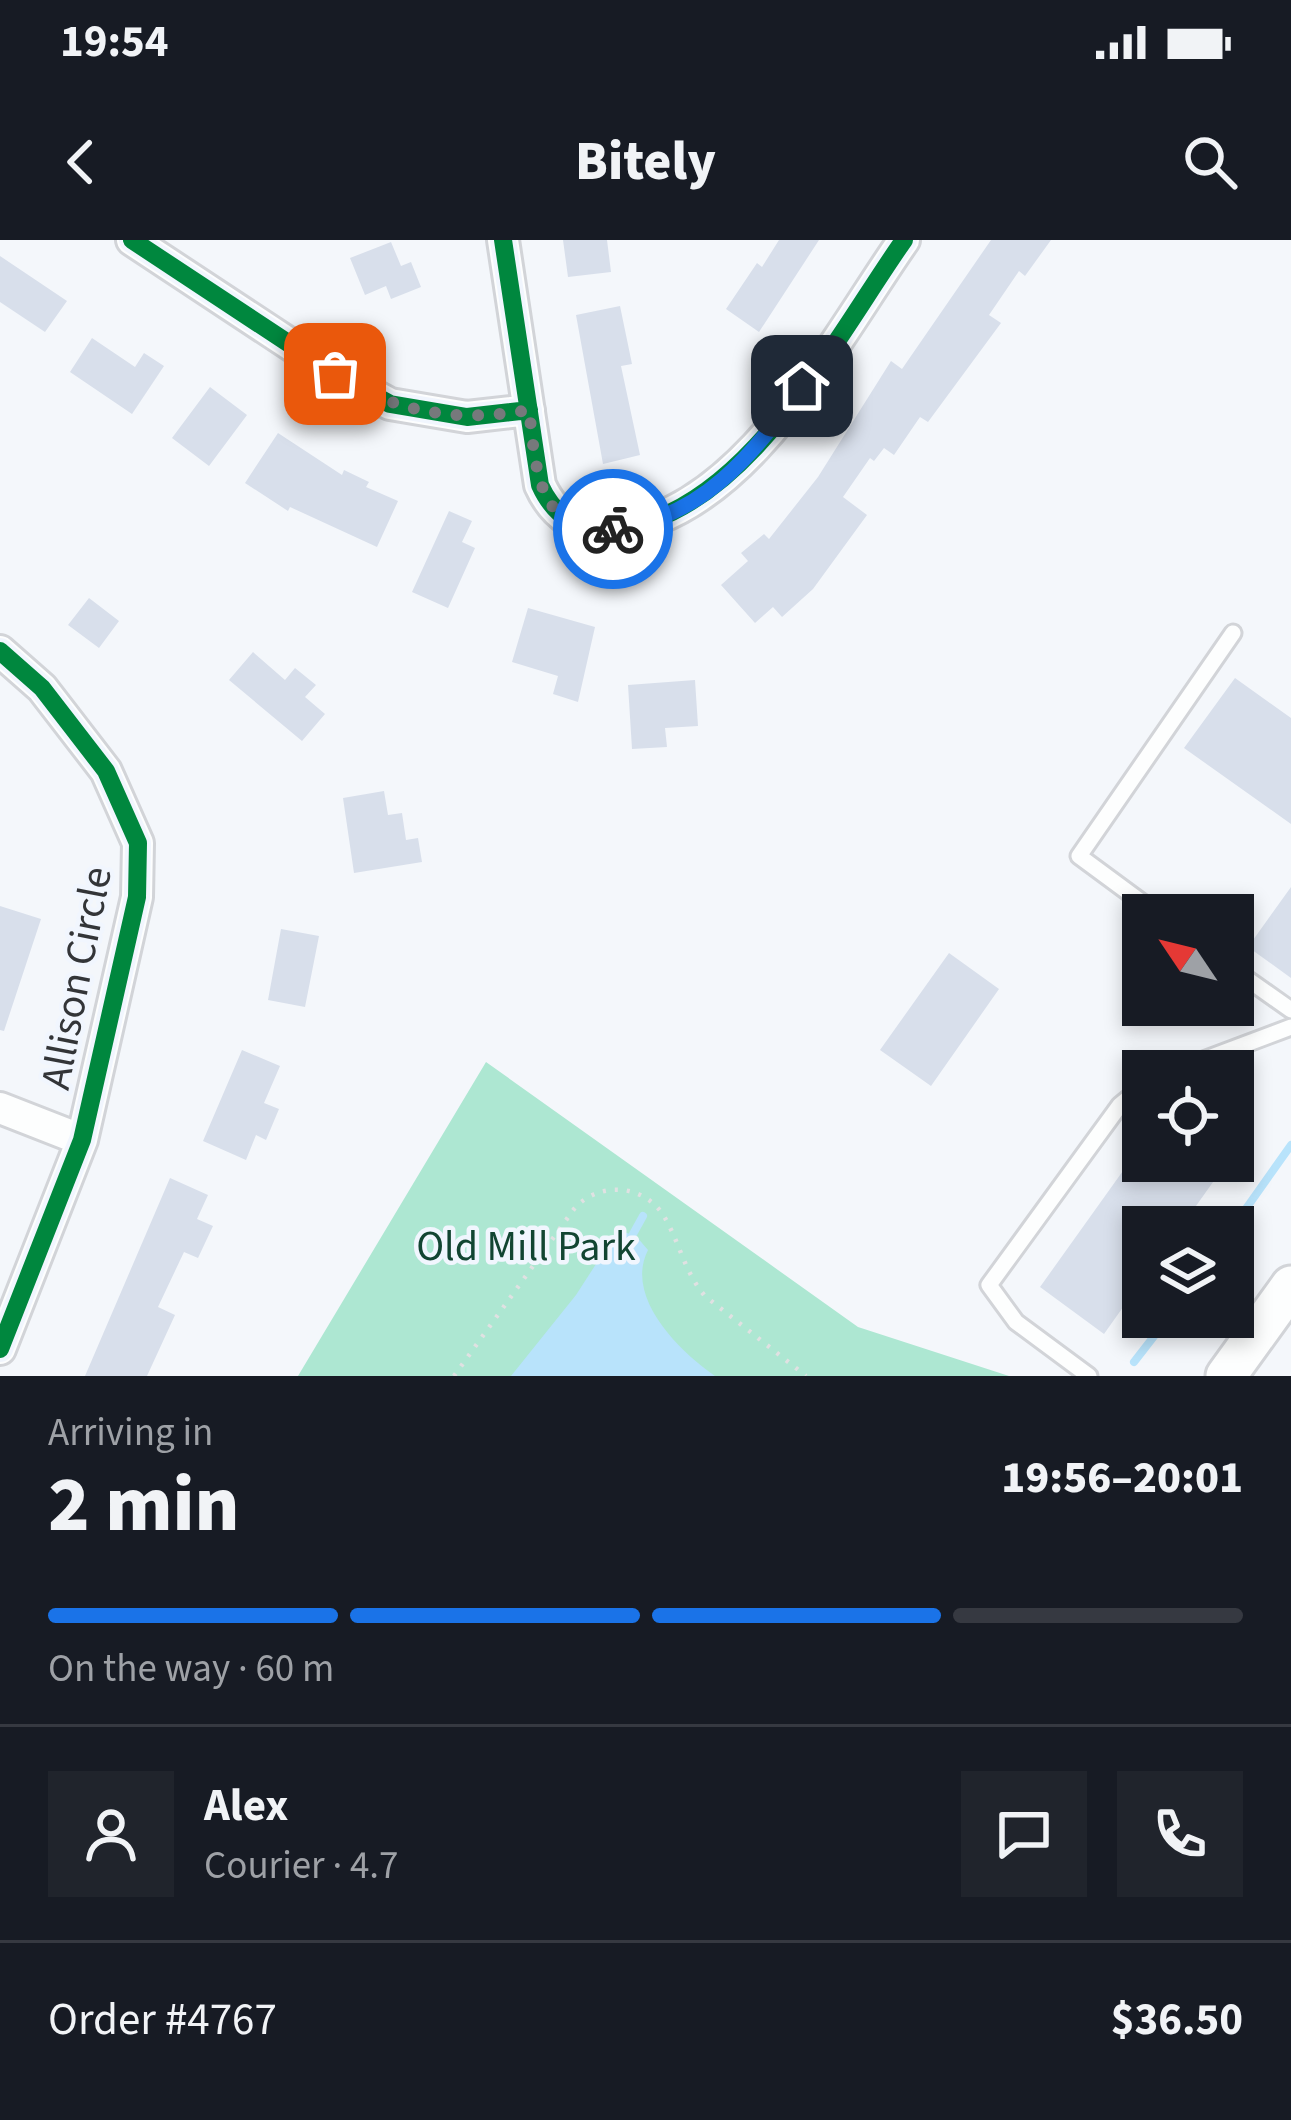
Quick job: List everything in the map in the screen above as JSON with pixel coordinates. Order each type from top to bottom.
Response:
[{"type":"street","points":[[132,240],[389,404],[467,417],[529,410]]},
{"type":"street","points":[[503,240],[540,485],[547,500],[571,522],[585,528],[619,529],[679,511],[717,487],[750,457],[904,240]]},
{"type":"street","name":"Allison Circle","points":[[0,651],[42,688],[106,772],[138,843],[137,897],[82,1140],[0,1349]]},
{"type":"street","points":[[0,1108],[82,1140]]},
{"type":"street","points":[[1226,1376],[1291,1286]]},
{"type":"lane","points":[[1131,894],[1079,856],[1233,633]]},
{"type":"lane","points":[[1254,984],[1291,1010]]},
{"type":"lane","points":[[1230,1050],[1291,1027]]},
{"type":"lane","points":[[1089,1376],[1016,1322],[989,1285],[1122,1103]]},
{"type":"path","points":[[454,1376],[574,1209],[592,1192],[614,1188],[659,1210],[705,1297],[806,1376]]},
{"type":"green space","name":"Old Mill Park","points":[[486,1062],[858,1327],[1009,1376],[298,1376]]},
{"type":"water","points":[[618,1230],[636,1236],[648,1250],[643,1286],[659,1321],[715,1376],[511,1376],[576,1295]]},
{"type":"building","points":[[563,240],[607,240],[611,272],[568,277]]},
{"type":"building","points":[[779,240],[819,240],[759,332],[726,309]]},
{"type":"building","points":[[991,240],[1051,240],[1025,276],[1019,271],[989,315],[1001,323],[928,422],[920,417],[894,455],[884,448],[874,461],[870,458],[843,497],[867,515],[813,589],[782,617],[773,607],[755,623],[721,585],[748,561],[741,553],[764,534],[769,539],[818,477],[891,361],[902,369]]},
{"type":"building","points":[[391,242],[401,266],[411,262],[421,287],[391,299],[386,286],[365,295],[350,258]]},
{"type":"building","points":[[0,256],[67,301],[45,332],[0,302]]},
{"type":"building","points":[[620,306],[632,364],[621,366],[640,455],[603,464],[576,315]]},
{"type":"building","points":[[92,338],[135,367],[144,353],[164,366],[132,414],[70,372]]},
{"type":"building","points":[[210,387],[247,415],[209,466],[172,438]]},
{"type":"building","points":[[278,433],[342,475],[344,470],[369,482],[366,487],[398,501],[377,547],[290,507],[288,511],[245,483]]},
{"type":"building","points":[[449,511],[472,521],[462,542],[475,548],[448,608],[412,592]]},
{"type":"building","points":[[89,598],[119,621],[99,648],[68,625]]},
{"type":"building","points":[[528,608],[595,627],[578,702],[553,694],[558,676],[512,662]]},
{"type":"building","points":[[253,652],[285,680],[295,668],[316,685],[305,697],[325,714],[302,741],[229,680]]},
{"type":"building","points":[[1235,678],[1291,718],[1291,824],[1184,748]]},
{"type":"building","points":[[695,680],[698,726],[665,728],[667,747],[632,749],[628,685]]},
{"type":"building","points":[[384,791],[388,815],[402,813],[406,840],[418,838],[422,862],[354,873],[343,798]]},
{"type":"building","points":[[1291,887],[1291,978],[1254,951],[1254,939]]},
{"type":"building","points":[[0,906],[41,919],[4,1031],[0,1030]]},
{"type":"building","points":[[281,929],[319,936],[305,1007],[268,1000]]},
{"type":"building","points":[[949,953],[999,989],[931,1086],[880,1050]]},
{"type":"building","points":[[242,1050],[280,1066],[264,1103],[279,1109],[266,1140],[256,1135],[246,1160],[203,1141]]},
{"type":"building","points":[[1122,1172],[1122,1182],[1213,1182],[1196,1206],[1122,1206],[1122,1309],[1104,1334],[1040,1287]]},
{"type":"building","points":[[170,1178],[208,1195],[197,1219],[213,1226],[198,1258],[184,1252],[158,1307],[175,1315],[147,1376],[85,1376]]},
{"type":"waterway","points":[[1248,1206],[1291,1145]]},
{"type":"waterway","points":[[633,1234],[643,1216]]},
{"type":"waterway","points":[[1134,1362],[1153,1338]]},
{"type":"cycle path","points":[[132,240],[335,374],[390,404],[467,417],[529,410]]},
{"type":"cycle path","points":[[503,240],[540,485],[568,520],[600,529],[659,518],[703,493],[744,459],[816,372],[904,240]]},
{"type":"cycle path","points":[[0,651],[42,688],[106,771],[138,843],[137,897],[82,1140],[0,1349]]},
{"type":"way so far","points":[[335,374],[375,398],[416,411],[467,417],[529,410],[536,467],[547,500],[571,522],[585,528],[613,529]]},
{"type":"route","points":[[613,529],[679,511],[717,487],[750,457],[802,386]]}]
